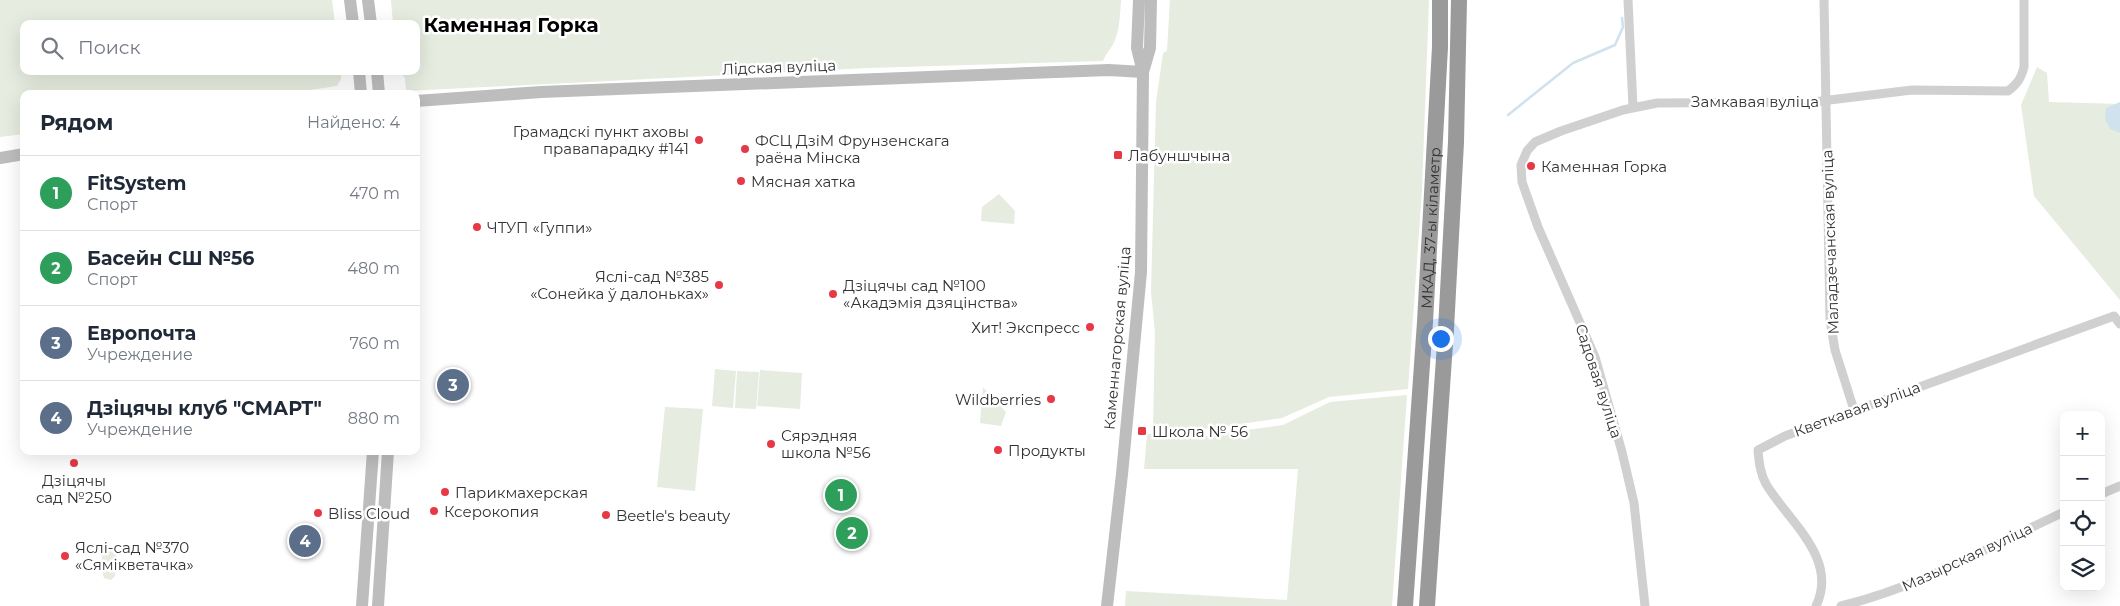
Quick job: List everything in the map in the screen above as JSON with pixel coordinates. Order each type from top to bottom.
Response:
[{"type":"highway","name":"МКАД, 37-ы кіламетр","points":[[1405,606],[1426,312],[1440,47],[1440,0]]},
{"type":"highway","name":"МКАД, 37-ы кіламетр","points":[[1426,606],[1446,328],[1456,142],[1459,0]]},
{"type":"main road","points":[[350,0],[352,20]]},
{"type":"main road","points":[[368,0],[371,20]]},
{"type":"main road","name":"Каменнагорская вуліца","points":[[1107,606],[1122,474],[1141,272],[1143,72],[1137,48],[1139,0]]},
{"type":"main road","name":"Каменнагорская вуліца","points":[[1143,72],[1150,48],[1151,0]]},
{"type":"main road","name":"Лідская вуліца","points":[[420,101],[541,92],[1109,70],[1143,72]]},
{"type":"main road","points":[[359,75],[361,90]]},
{"type":"main road","points":[[377,75],[379,90]]},
{"type":"main road","points":[[0,158],[20,155]]},
{"type":"main road","points":[[362,606],[373,455]]},
{"type":"main road","points":[[378,606],[388,455]]},
{"type":"street","points":[[1628,0],[1633,107]]},
{"type":"street","name":"Маладзечанская вуліца","points":[[1824,0],[1824,97],[1829,214],[1830,320],[1835,350],[1854,410]]},
{"type":"street","name":"Замкавая вуліца","points":[[1521,165],[1527,151],[1535,142],[1561,131],[1633,107],[1680,101],[1824,97],[1912,90],[2008,90],[2016,85],[2024,67],[2024,0]]},
{"type":"street","name":"Садовая вуліца","points":[[1521,165],[1522,182],[1538,227],[1592,350],[1608,400],[1634,503],[1646,606]]},
{"type":"street","name":"Кветкавая вуліца","points":[[1816,606],[1821,596],[1823,580],[1819,563],[1805,535],[1765,482],[1759,465],[1758,450],[1785,436],[1854,410],[2114,316],[2120,324]]},
{"type":"street","points":[[2105,492],[2120,486]]},
{"type":"street","name":"Мазырская вуліца","points":[[1841,606],[1877,597],[1916,582],[2060,514]]},
{"type":"shaded area","points":[[0,0],[332,0],[334,20],[20,20],[20,75],[341,75],[341,79],[337,86],[310,90],[20,90],[20,134],[0,137]]},
{"type":"shaded area","points":[[391,0],[1121,0],[1117,35],[1103,61],[868,68],[420,90],[406,90],[405,78],[402,75],[420,75],[420,20],[393,20]]},
{"type":"shaded area","points":[[1170,0],[1429,0],[1422,189],[1408,389],[1329,397],[1282,418],[1204,429],[1153,429],[1155,332],[1151,292],[1156,102],[1163,53],[1167,51]]},
{"type":"shaded area","points":[[2037,67],[2047,73],[2049,102],[2120,104],[2120,300],[2034,196],[2021,105]]},
{"type":"shaded area","points":[[999,194],[1015,211],[1014,224],[981,221],[982,207]]},
{"type":"shaded area","points":[[715,369],[736,371],[733,408],[712,406]]},
{"type":"shaded area","points":[[760,370],[802,373],[800,409],[757,406]]},
{"type":"shaded area","points":[[737,371],[759,372],[756,409],[735,408]]},
{"type":"shaded area","points":[[983,387],[1006,412],[1001,426],[980,423]]},
{"type":"shaded area","points":[[1407,395],[1392,606],[1125,606],[1126,591],[1287,600],[1298,469],[1144,469],[1147,434],[1199,437],[1283,425],[1330,402]]},
{"type":"shaded area","points":[[665,407],[703,409],[695,491],[657,487]]},
{"type":"shaded area","points":[[109,550],[117,551],[115,576],[111,580],[104,578],[102,571],[102,555]]},
{"type":"water","points":[[2120,102],[2120,133],[2110,129],[2105,119],[2106,108]]},
{"type":"waterway","points":[[1508,115],[1573,63],[1615,45],[1623,27],[1622,18]]},
{"type":"place","name":"Грамадскі пункт аховы правапарадку #141","points":[[699,140]]},
{"type":"place","name":"ФСЦ ДзіМ Фрунзенскага раёна Мінска","points":[[745,149]]},
{"type":"place","name":"Лабуншчына","points":[[1118,155]]},
{"type":"place","name":"Каменная Горка","points":[[1531,166]]},
{"type":"place","name":"Мясная хатка","points":[[741,181]]},
{"type":"place","name":"ЧТУП «Гуппи»","points":[[477,227]]},
{"type":"place","name":"Яслі-сад №385 «Сонейка ў далоньках»","points":[[719,285]]},
{"type":"place","name":"Дзіцячы сад №100 «Акадэмія дзяцінства»","points":[[833,294]]},
{"type":"place","name":"Хит! Экспресс","points":[[1090,327]]},
{"type":"place","name":"Европочта","points":[[453,385]]},
{"type":"place","name":"Wildberries","points":[[1051,399]]},
{"type":"place","name":"Школа № 56","points":[[1142,431]]},
{"type":"place","name":"Сярэдняя школа №56","points":[[771,444]]},
{"type":"place","name":"Продукты","points":[[998,450]]},
{"type":"place","name":"Дзіцячы сад №250","points":[[74,463]]},
{"type":"place","name":"Парикмахерская","points":[[445,492]]},
{"type":"place","name":"FitSystem","points":[[841,495]]},
{"type":"place","name":"Ксерокопия","points":[[434,511]]},
{"type":"place","name":"Bliss Cloud","points":[[318,513]]},
{"type":"place","name":"Beetle's beauty","points":[[606,515]]},
{"type":"place","name":"Басейн СШ №56","points":[[852,533]]},
{"type":"place","name":"Дзіцячы клуб \"СМАРТ\"","points":[[305,541]]},
{"type":"place","name":"Яслі-сад №370 «Сямікветачка»","points":[[65,556]]},
{"type":"district","name":"Каменная Горка","points":[[511,25]]}]
